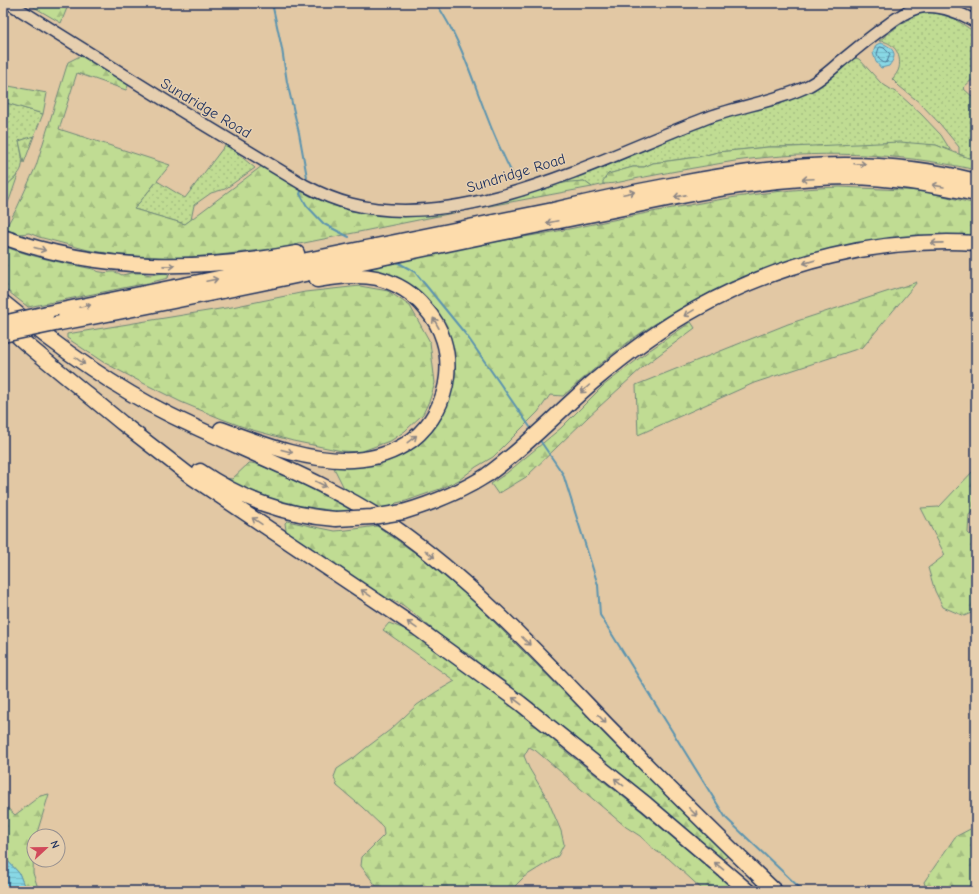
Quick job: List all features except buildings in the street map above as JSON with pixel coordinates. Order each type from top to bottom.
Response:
[{"type":"highway","points":[[3,323],[721,175],[818,164],[869,165],[896,167],[976,181]]},
{"type":"highway","points":[[3,335],[162,304],[646,203],[748,184],[800,179],[852,177],[904,181],[976,194]]},
{"type":"highway","points":[[3,237],[63,254],[111,263],[175,266],[211,265],[271,258],[530,208],[591,201]]},
{"type":"highway","points":[[3,320],[187,463],[244,497],[276,509],[308,516],[336,519],[372,518],[403,512],[443,498],[468,486],[486,475],[514,454],[591,384],[631,351],[673,322],[728,292],[766,276],[799,265],[850,252],[920,243],[976,243]]},
{"type":"highway","points":[[146,402],[245,438],[285,450],[314,457],[353,460],[382,455],[413,439],[426,426],[436,412],[443,396],[447,378],[447,352],[442,335],[434,319],[423,305],[410,293],[395,284],[378,278],[360,276],[334,277],[227,296],[162,304]]},
{"type":"highway","points":[[3,302],[82,363],[146,402],[194,426],[322,485],[370,512],[429,552],[504,619],[653,772],[775,891]]},
{"type":"highway","points":[[3,323],[24,343],[154,449],[194,478],[417,628],[520,703],[646,804],[748,891]]},
{"type":"main road","name":"Sundridge Road","points":[[9,3],[185,113],[304,185],[322,194],[350,204],[367,208],[395,210],[438,208],[481,200],[519,190],[565,175],[704,119],[798,90],[823,76],[893,20],[918,8],[938,7],[959,13],[976,22]]},
{"type":"green space","points":[[27,3],[69,3],[61,23]]},
{"type":"green space","points":[[933,12],[955,19],[973,31],[976,31],[976,76],[963,88],[976,100],[976,161],[959,154],[959,147],[940,124],[920,103],[892,79],[899,68],[900,63],[898,53],[888,43],[879,41],[898,26],[918,14]]},
{"type":"green space","points":[[82,55],[130,82],[126,90],[77,73],[59,129],[170,165],[134,209],[185,224],[262,166],[310,196],[351,211],[391,214],[570,182],[584,181],[592,187],[279,248],[219,255],[174,258],[119,255],[88,250],[29,233],[19,234],[5,229],[17,208],[36,166],[68,62]]},
{"type":"green space","points":[[855,58],[859,59],[881,83],[900,95],[921,114],[941,135],[951,151],[936,145],[768,147],[718,152],[698,157],[653,163],[644,167],[633,167],[608,174],[603,184],[605,184],[592,187],[584,181],[553,185],[608,165],[700,126],[750,110],[773,105],[814,90]]},
{"type":"green space","points":[[3,85],[47,93],[43,114],[3,102]]},
{"type":"green space","points":[[3,102],[43,114],[34,136],[19,141],[22,168],[16,177],[3,189]]},
{"type":"green space","points":[[34,136],[24,163],[19,141]]},
{"type":"green space","points":[[900,142],[936,145],[976,161],[976,170],[916,159],[886,156],[826,154],[795,155],[735,161],[603,184],[603,181],[608,174],[633,167],[644,167],[653,163],[698,157],[718,152],[768,147]]},
{"type":"green space","points":[[226,144],[255,168],[225,189],[211,193],[194,205],[191,220],[185,224],[134,209],[157,181],[185,198]]},
{"type":"green space","points":[[18,175],[10,198],[3,212],[3,189]]},
{"type":"green space","points":[[840,187],[923,191],[976,204],[976,236],[915,237],[882,241],[816,254],[752,275],[690,303],[661,320],[623,346],[563,396],[550,395],[538,412],[493,457],[476,467],[459,480],[440,489],[396,503],[391,508],[379,509],[344,488],[333,466],[358,467],[383,461],[443,414],[454,375],[452,350],[445,326],[367,269],[485,243],[559,231],[706,202],[773,192]]},
{"type":"green space","points":[[3,246],[36,257],[93,269],[100,272],[113,272],[122,275],[131,273],[150,275],[165,273],[169,275],[168,278],[148,283],[28,307],[9,292],[3,290]]},
{"type":"green space","points":[[917,282],[863,347],[754,383],[638,435],[636,385],[788,324]]},
{"type":"green space","points":[[360,286],[388,291],[410,306],[430,342],[435,383],[423,414],[405,431],[392,440],[360,452],[342,451],[293,441],[249,429],[222,419],[181,402],[141,382],[103,362],[67,338],[67,334],[232,307],[305,292]]},
{"type":"green space","points":[[691,322],[695,328],[644,366],[588,417],[526,477],[498,494],[491,484],[508,472],[561,428],[603,386],[650,350]]},
{"type":"green space","points":[[249,463],[256,464],[283,475],[355,511],[317,511],[271,502],[219,477],[232,479]]},
{"type":"green space","points":[[976,468],[976,507],[969,515],[968,533],[976,540],[976,611],[964,616],[943,607],[935,591],[928,568],[945,555],[921,508],[939,507]]},
{"type":"green space","points":[[287,521],[335,531],[377,526],[421,557],[469,597],[654,783],[721,847],[728,856],[723,859],[715,854],[569,734],[560,747],[641,811],[736,891],[704,891],[668,858],[656,851],[640,836],[626,827],[535,750],[529,747],[524,756],[529,768],[547,798],[561,831],[564,844],[558,856],[524,877],[510,891],[380,891],[361,866],[362,857],[384,835],[383,827],[337,786],[334,777],[337,769],[390,730],[417,705],[455,681],[383,630],[389,623],[407,630],[466,673],[478,663],[472,656],[455,647],[403,605],[375,593],[291,537],[286,530],[285,523]]},
{"type":"green space","points":[[49,794],[38,828],[26,828],[26,868],[33,868],[33,873],[39,891],[26,891],[19,873],[3,856],[3,804],[15,815],[40,796]]},
{"type":"green space","points":[[976,826],[976,891],[927,891],[924,882],[955,837]]},
{"type":"water","points":[[880,43],[890,47],[894,53],[894,58],[889,66],[881,68],[876,62],[873,53],[876,45]]},
{"type":"water","points":[[3,856],[19,873],[26,891],[3,891]]},
{"type":"waterway","points":[[272,3],[307,177],[304,182]]},
{"type":"waterway","points":[[436,3],[458,42],[487,118],[515,179]]},
{"type":"waterway","points":[[302,188],[300,194],[307,206],[324,224],[349,237]]},
{"type":"waterway","points":[[395,261],[415,272],[467,336],[530,427]]},
{"type":"waterway","points":[[539,439],[563,474],[598,585],[600,615],[726,818],[803,891]]}]
